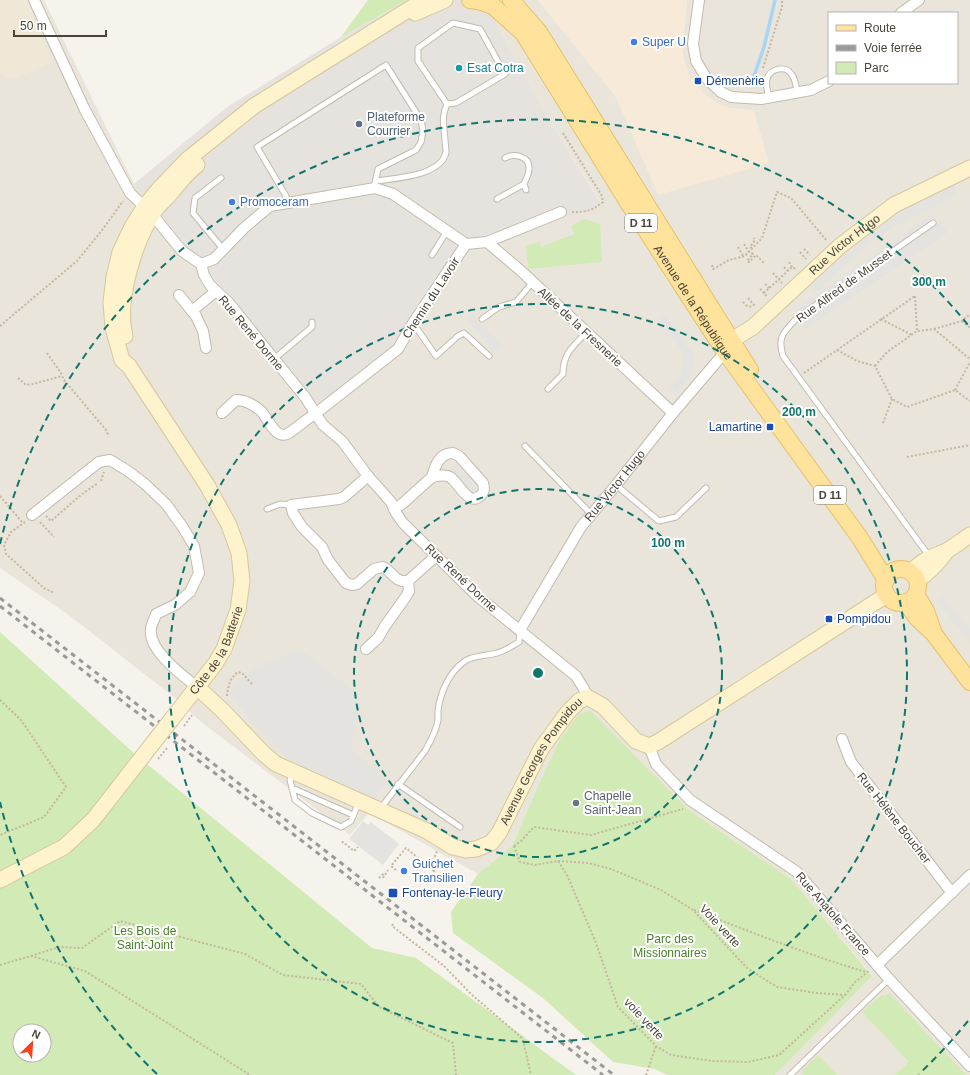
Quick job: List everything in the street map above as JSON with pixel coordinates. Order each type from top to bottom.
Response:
[{"type":"main road","points":[[149,210],[159,189],[188,159],[254,106],[424,0]]},
{"type":"main road","points":[[149,210],[194,167],[262,113],[308,81],[420,10],[446,0]]},
{"type":"main road","name":"Avenue de la République","points":[[477,0],[493,6],[523,33],[629,204],[889,582]]},
{"type":"main road","name":"Avenue de la République","points":[[511,0],[539,32],[728,346]]},
{"type":"main road","name":"Rue Victor Hugo","points":[[728,346],[753,327],[840,246],[894,204],[970,168]]},
{"type":"main road","name":"Côte de la Batterie","points":[[0,880],[64,847],[93,820],[215,664],[224,650],[238,610],[242,581],[239,553],[228,525],[207,485],[129,366],[122,360],[113,328],[111,302],[114,277],[120,252],[132,227],[149,210]]},
{"type":"main road","points":[[912,587],[916,567],[930,557],[947,551],[970,535]]},
{"type":"main road","points":[[889,582],[895,602],[938,563],[947,551]]},
{"type":"main road","points":[[649,746],[658,742],[874,602],[889,582],[904,570],[926,611],[934,634],[970,682]]},
{"type":"main road","name":"Avenue Georges Pompidou","points":[[197,687],[222,710],[264,754],[276,764],[427,831],[453,847],[466,850],[476,850],[491,844],[499,833],[541,749],[568,712],[579,701],[587,697],[602,706],[636,741],[649,746]]},
{"type":"street","points":[[34,0],[85,110],[130,193],[149,210],[182,251],[201,264],[214,259],[244,228],[270,206],[375,184],[393,194],[466,244]]},
{"type":"street","points":[[699,0],[693,44],[696,61],[707,79],[721,92],[731,97],[761,99],[811,90],[828,82]]},
{"type":"street","points":[[902,12],[919,0]]},
{"type":"street","name":"Chemin du Lavoir","points":[[222,413],[236,400],[243,400],[261,412],[275,430],[282,434],[288,434],[398,349],[466,244],[487,242],[561,212]]},
{"type":"street","name":"Allée de la Fresnerie","points":[[487,242],[520,270],[532,283],[673,413]]},
{"type":"street","name":"Rue René Dorme","points":[[201,264],[204,275],[210,285],[229,303],[305,398],[323,425],[342,441],[368,476],[391,502],[403,523],[476,595],[520,630]]},
{"type":"street","points":[[192,311],[216,291]]},
{"type":"street","points":[[179,295],[192,311],[203,331],[206,348]]},
{"type":"street","name":"Rue Victor Hugo","points":[[520,630],[581,527],[728,346]]},
{"type":"street","points":[[394,509],[402,504],[432,476],[435,466],[442,456],[447,454],[453,453],[459,456],[482,481],[484,489],[481,495],[472,498],[466,495],[452,478],[432,476]]},
{"type":"street","points":[[35,513],[99,462],[110,460],[140,480],[166,504],[194,546],[199,573],[190,592],[175,605],[156,614],[150,630],[153,644],[169,663],[197,687]]},
{"type":"street","points":[[368,476],[344,497],[339,499],[291,505],[293,513],[302,527],[322,546],[328,560],[346,583],[352,585],[357,584],[374,569],[382,567],[387,569],[398,580],[403,582],[408,581],[436,556]]},
{"type":"street","points":[[366,649],[378,638],[405,598],[409,591],[408,581]]},
{"type":"street","points":[[520,630],[576,676],[587,697]]},
{"type":"street","name":"Rue Hélène Boucher","points":[[842,739],[851,762],[952,893]]},
{"type":"street","name":"Rue Anatole France","points":[[649,746],[656,764],[690,800],[797,872],[889,979],[970,1065]]},
{"type":"street","points":[[877,965],[970,875]]},
{"type":"lane","points":[[453,23],[480,29],[505,74],[456,103],[447,104],[418,61],[418,48],[453,23]]},
{"type":"lane","points":[[288,203],[286,196],[257,146],[386,65],[421,120],[423,131],[421,142],[416,150],[378,169],[375,184],[430,171],[440,163],[446,153],[443,113],[447,104]]},
{"type":"lane","points":[[769,98],[767,79],[769,75],[776,70],[781,69],[790,72],[795,81],[797,93]]},
{"type":"lane","points":[[497,200],[524,184],[530,168],[527,161],[521,157],[509,156],[505,158]]},
{"type":"lane","points":[[221,178],[196,198],[193,212],[223,249]]},
{"type":"lane","points":[[524,184],[526,190]]},
{"type":"lane","name":"Rue Alfred de Musset","points":[[930,557],[783,356],[780,346],[782,336],[797,318],[933,223]]},
{"type":"lane","points":[[432,255],[447,231]]},
{"type":"lane","points":[[482,319],[499,307],[516,302],[532,283]]},
{"type":"lane","points":[[274,359],[312,327],[312,322]]},
{"type":"lane","points":[[414,324],[436,356],[464,332],[489,356]]},
{"type":"lane","points":[[548,389],[563,374],[563,363],[568,352],[586,333]]},
{"type":"lane","points":[[524,446],[591,514]]},
{"type":"lane","points":[[616,485],[658,522],[676,517],[706,488]]},
{"type":"lane","points":[[267,510],[280,504],[291,505]]},
{"type":"lane","points":[[380,809],[398,784],[425,752],[431,741],[438,720],[438,710],[442,694],[448,680],[456,669],[471,658],[500,652],[519,642],[520,630]]},
{"type":"lane","points":[[294,772],[290,780],[295,800],[312,813],[341,827],[351,821],[360,801]]},
{"type":"lane","points":[[398,784],[460,827]]},
{"type":"lane","points":[[292,788],[353,815]]},
{"type":"lane","points":[[790,1075],[889,979]]},
{"type":"path","points":[[762,72],[782,7],[782,0]]},
{"type":"path","points":[[561,212],[586,212],[603,202],[602,196],[563,133]]},
{"type":"path","points":[[712,266],[713,269],[730,259],[744,256],[751,247],[762,238],[777,192],[791,198],[827,241],[825,243]]},
{"type":"path","points":[[0,326],[77,261],[103,229],[119,205],[130,193]]},
{"type":"path","points":[[751,247],[755,240],[754,238]]},
{"type":"path","points":[[744,244],[753,254],[747,261],[749,262],[756,255],[765,264]]},
{"type":"path","points":[[738,247],[744,256]]},
{"type":"path","points":[[800,252],[806,259],[810,255],[804,249]]},
{"type":"path","points":[[789,262],[795,270],[801,264]]},
{"type":"path","points":[[784,267],[788,271]]},
{"type":"path","points":[[761,300],[766,295],[764,293],[792,267]]},
{"type":"path","points":[[765,284],[770,288]]},
{"type":"path","points":[[760,289],[764,293]]},
{"type":"path","points":[[798,377],[915,296],[917,331]]},
{"type":"path","points":[[742,302],[752,308],[755,306],[748,298]]},
{"type":"path","points":[[876,366],[887,352],[917,331],[934,329],[962,321],[970,314]]},
{"type":"path","points":[[881,319],[912,334]]},
{"type":"path","points":[[962,321],[970,328]]},
{"type":"path","points":[[934,329],[970,359]]},
{"type":"path","points":[[837,350],[857,362],[876,366]]},
{"type":"path","points":[[47,353],[64,380],[106,430],[109,436]]},
{"type":"path","points":[[876,366],[892,399],[907,407],[955,390],[970,362]]},
{"type":"path","points":[[18,378],[26,385],[62,376]]},
{"type":"path","points":[[955,390],[970,401]]},
{"type":"path","points":[[883,423],[892,399]]},
{"type":"path","points":[[907,457],[970,445]]},
{"type":"path","points":[[101,480],[103,476]]},
{"type":"path","points":[[35,513],[51,521],[82,494],[98,483]]},
{"type":"path","points":[[0,496],[23,523]]},
{"type":"path","points":[[35,513],[11,532],[4,545],[6,554],[44,588],[54,593]]},
{"type":"path","points":[[35,513],[54,537]]},
{"type":"path","points":[[222,710],[228,703],[227,688],[234,675],[238,672],[242,673],[252,684]]},
{"type":"path","points":[[0,700],[20,720],[66,787],[44,817],[0,835]]},
{"type":"path","points":[[509,845],[514,846],[521,841],[534,827],[591,835],[684,808]]},
{"type":"path","points":[[342,843],[343,842],[354,851],[358,847]]},
{"type":"path","points":[[514,846],[520,862],[535,865],[558,861]]},
{"type":"path","points":[[396,870],[391,866],[406,848],[434,871]]},
{"type":"path","points":[[430,868],[438,848]]},
{"type":"path","points":[[428,878],[434,871],[452,857]]},
{"type":"path","name":"voie verte","points":[[558,861],[567,875],[596,943],[618,1007],[656,1046],[671,1055],[714,1061],[748,1062],[779,1055],[845,995],[855,982],[877,965]]},
{"type":"path","name":"Voie verte","points":[[558,861],[588,863],[611,869],[661,890],[693,910],[746,968],[777,986],[817,993],[845,995]]},
{"type":"path","points":[[383,878],[388,870]]},
{"type":"path","points":[[379,878],[385,874]]},
{"type":"path","points":[[693,910],[776,942],[866,972]]},
{"type":"path","points":[[0,965],[59,947],[82,948],[120,921],[245,954],[283,975],[361,984],[379,1007],[453,1043],[456,1075]]},
{"type":"path","points":[[393,925],[441,961],[472,995],[521,1036],[531,1075]]},
{"type":"path","points":[[31,956],[85,971],[250,1075]]},
{"type":"path","points":[[646,1075],[656,1046]]},
{"type":"shaded area","points":[[0,0],[44,0],[134,184],[214,278],[314,400],[450,259],[602,204],[548,118],[484,0],[538,0],[616,97],[659,194],[754,111],[729,108],[719,104],[704,94],[689,76],[682,53],[687,0],[970,0],[970,1075],[775,1075],[872,975],[791,879],[689,810],[591,711],[559,741],[512,846],[478,874],[369,813],[350,835],[200,721],[175,698],[70,616],[0,568]]},
{"type":"shaded area","points":[[0,0],[27,0],[53,62],[10,80],[0,75]]},
{"type":"shaded area","points":[[407,0],[484,0],[548,118],[602,205],[497,241],[450,259],[394,347],[324,401],[314,400],[214,278],[134,184],[227,107],[341,37]]},
{"type":"shaded area","points":[[538,0],[687,0],[682,53],[689,76],[704,94],[719,104],[729,108],[754,111],[769,163],[658,195],[616,97]]},
{"type":"shaded area","points":[[460,12],[493,20],[490,28],[456,20]]},
{"type":"shaded area","points":[[448,15],[449,20],[410,48],[406,41]]},
{"type":"shaded area","points":[[402,51],[411,51],[433,87],[423,86]]},
{"type":"shaded area","points":[[399,55],[432,110],[407,125],[374,70]]},
{"type":"shaded area","points":[[486,91],[491,99],[460,117],[455,109]]},
{"type":"shaded area","points":[[535,151],[542,163],[543,176],[537,185],[532,185],[535,169],[529,157]]},
{"type":"shaded area","points":[[952,184],[958,194],[894,227],[875,239],[815,293],[807,285],[867,231],[893,213]]},
{"type":"shaded area","points":[[319,206],[361,258],[355,263],[312,212]]},
{"type":"shaded area","points":[[931,215],[941,221],[948,233],[806,329],[794,310]]},
{"type":"shaded area","points":[[471,313],[504,347],[497,353],[466,320]]},
{"type":"shaded area","points":[[665,314],[694,355],[692,375],[676,393],[669,387],[682,371],[683,353],[657,319]]},
{"type":"shaded area","points":[[455,464],[476,487],[471,492],[449,469]]},
{"type":"shaded area","points":[[943,595],[970,629],[970,644],[936,600]]},
{"type":"shaded area","points":[[296,651],[306,653],[358,696],[360,705],[350,747],[388,782],[374,798],[291,761],[252,723],[231,695],[233,687],[251,669]]},
{"type":"shaded area","points":[[363,821],[368,825],[371,822],[399,844],[383,865],[349,839]]},
{"type":"green space","points":[[368,0],[407,0],[341,37]]},
{"type":"green space","points":[[584,219],[600,224],[602,262],[528,269],[526,246],[540,242],[541,247],[574,234],[571,226]]},
{"type":"green space","name":"Les Bois de Saint-Joint","points":[[0,632],[136,755],[372,948],[416,958],[576,1075],[0,1075]]},
{"type":"green space","name":"Parc des Missionnaires","points":[[591,711],[689,810],[791,879],[872,976],[775,1075],[667,1075],[655,1069],[613,1062],[543,998],[453,933],[451,912],[478,874],[512,846],[559,741],[580,713]]},
{"type":"green space","points":[[889,993],[966,1075],[895,1075],[909,1062],[862,1012],[882,995],[885,996]]},
{"type":"green space","points":[[818,1055],[837,1075],[804,1075],[801,1072]]},
{"type":"waterway","points":[[752,82],[764,47],[775,0]]},
{"type":"railway","points":[[0,598],[614,1075]]},
{"type":"railway","points":[[0,606],[603,1075]]},
{"type":"place","name":"Super U","points":[[634,42]]},
{"type":"place","name":"Esat Cotra","points":[[459,68]]},
{"type":"place","name":"Démenèrie","points":[[698,81]]},
{"type":"place","name":"Plateforme Courrier","points":[[359,124]]},
{"type":"place","name":"Promoceram","points":[[232,202]]},
{"type":"place","name":"Lamartine","points":[[770,427]]},
{"type":"place","name":"Pompidou","points":[[829,619]]},
{"type":"place","name":"Chapelle Saint-Jean","points":[[576,803]]},
{"type":"place","name":"Guichet Transilien","points":[[404,871]]},
{"type":"place","name":"Fontenay-le-Fleury","points":[[393,893]]}]
